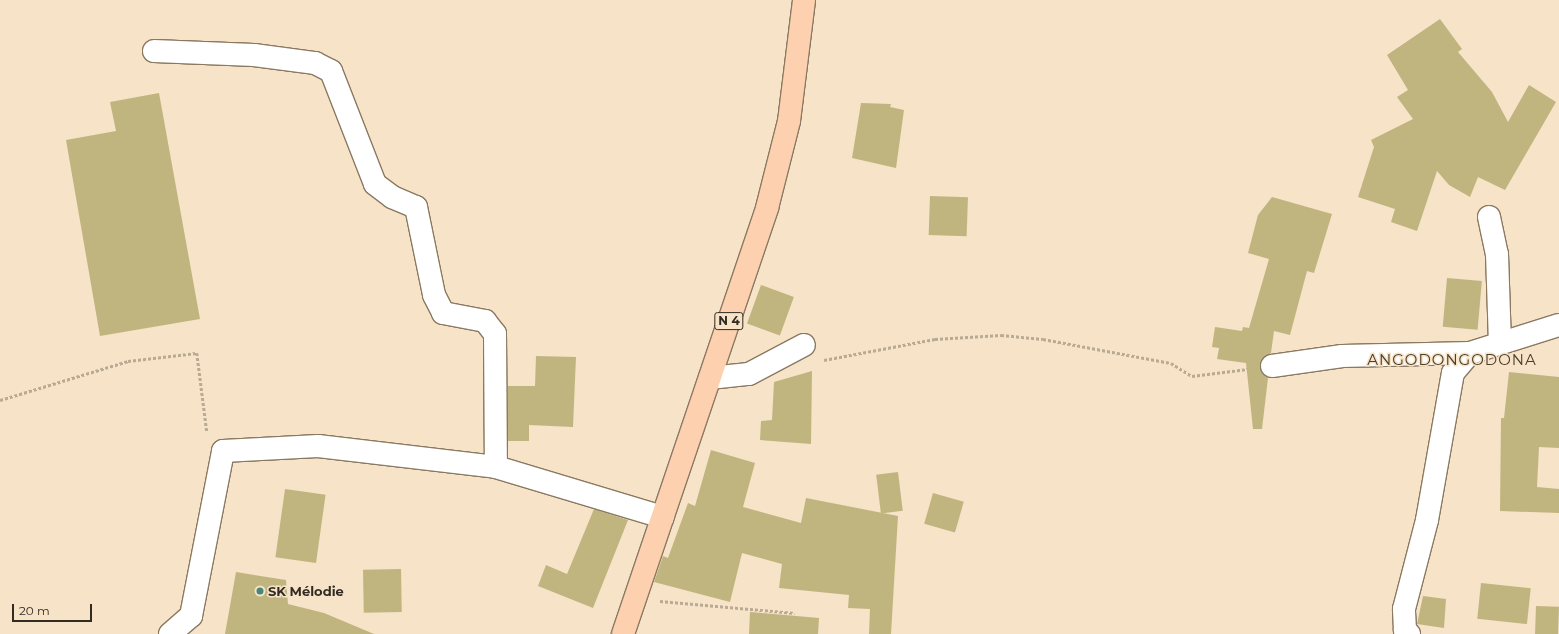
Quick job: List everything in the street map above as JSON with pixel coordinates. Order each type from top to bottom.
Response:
[{"type":"main road","name":"N 4","points":[[624,634],[768,208],[789,121],[804,0]]},
{"type":"street","points":[[154,50],[254,55],[315,63],[331,71],[375,184],[416,207],[434,295],[443,313],[484,321],[494,334],[496,466]]},
{"type":"street","points":[[1489,217],[1497,254],[1500,344]]},
{"type":"street","points":[[1272,366],[1342,356],[1470,353],[1559,325]]},
{"type":"street","points":[[1408,634],[1404,609],[1428,520],[1453,373],[1470,353]]},
{"type":"street","points":[[710,378],[749,374],[810,354]]},
{"type":"street","points":[[170,634],[191,616],[223,451],[318,446],[496,466],[663,517]]},
{"type":"path","points":[[810,354],[935,339],[1001,335],[1043,339],[1171,363],[1192,376],[1272,366]]},
{"type":"path","points":[[0,400],[128,362],[197,353],[208,440],[223,451]]},
{"type":"path","points":[[635,599],[794,612]]},
{"type":"building","points":[[1440,19],[1462,49],[1458,52],[1492,92],[1508,122],[1529,85],[1556,102],[1505,190],[1478,177],[1470,197],[1449,185],[1437,171],[1417,231],[1391,222],[1395,209],[1358,197],[1374,147],[1371,140],[1413,119],[1397,97],[1408,90],[1387,55]]},
{"type":"building","points":[[159,93],[200,319],[100,336],[66,140],[116,131],[110,102]]},
{"type":"building","points":[[861,103],[891,104],[890,107],[904,110],[896,168],[852,158]]},
{"type":"building","points":[[930,196],[968,197],[967,236],[929,235]]},
{"type":"building","points":[[1272,197],[1332,214],[1314,273],[1307,271],[1290,335],[1274,331],[1271,353],[1260,362],[1262,373],[1268,378],[1262,429],[1253,429],[1246,363],[1217,359],[1219,348],[1212,347],[1215,327],[1242,331],[1243,327],[1249,328],[1269,259],[1248,253],[1258,215]]},
{"type":"building","points":[[1447,278],[1482,281],[1478,330],[1443,327]]},
{"type":"building","points":[[761,285],[794,297],[780,335],[747,324]]},
{"type":"building","points":[[536,356],[576,357],[573,427],[529,425],[529,441],[508,441],[508,386],[535,386]]},
{"type":"building","points":[[812,371],[811,444],[760,440],[761,421],[772,420],[774,382]]},
{"type":"building","points":[[1509,372],[1559,377],[1559,448],[1539,447],[1537,487],[1559,489],[1559,513],[1500,511],[1501,418],[1504,418]]},
{"type":"building","points":[[711,450],[755,463],[743,507],[801,523],[806,498],[898,516],[891,634],[869,634],[870,609],[848,608],[849,595],[779,588],[782,564],[742,553],[730,602],[654,582],[663,556],[668,558],[688,503],[695,506]]},
{"type":"building","points":[[898,472],[903,511],[881,513],[876,475]]},
{"type":"building","points":[[285,489],[326,495],[316,563],[275,557]]},
{"type":"building","points":[[933,493],[964,502],[955,533],[924,524]]},
{"type":"building","points":[[594,509],[628,520],[593,608],[538,586],[546,565],[567,574]]},
{"type":"building","points":[[401,569],[402,612],[364,613],[363,570]]},
{"type":"building","name":"SK Mélodie","points":[[236,572],[286,580],[288,604],[324,613],[374,634],[225,634]]},
{"type":"building","points":[[1481,583],[1531,588],[1527,624],[1477,619]]},
{"type":"building","points":[[1423,596],[1446,599],[1444,628],[1417,624]]},
{"type":"building","points":[[1536,606],[1559,607],[1558,634],[1535,634]]},
{"type":"building","points":[[750,612],[819,618],[818,634],[749,634]]},
{"type":"place","name":"SK Mélodie","points":[[260,591]]},
{"type":"district","name":"ANGODONGODONA","points":[[1452,360]]}]
